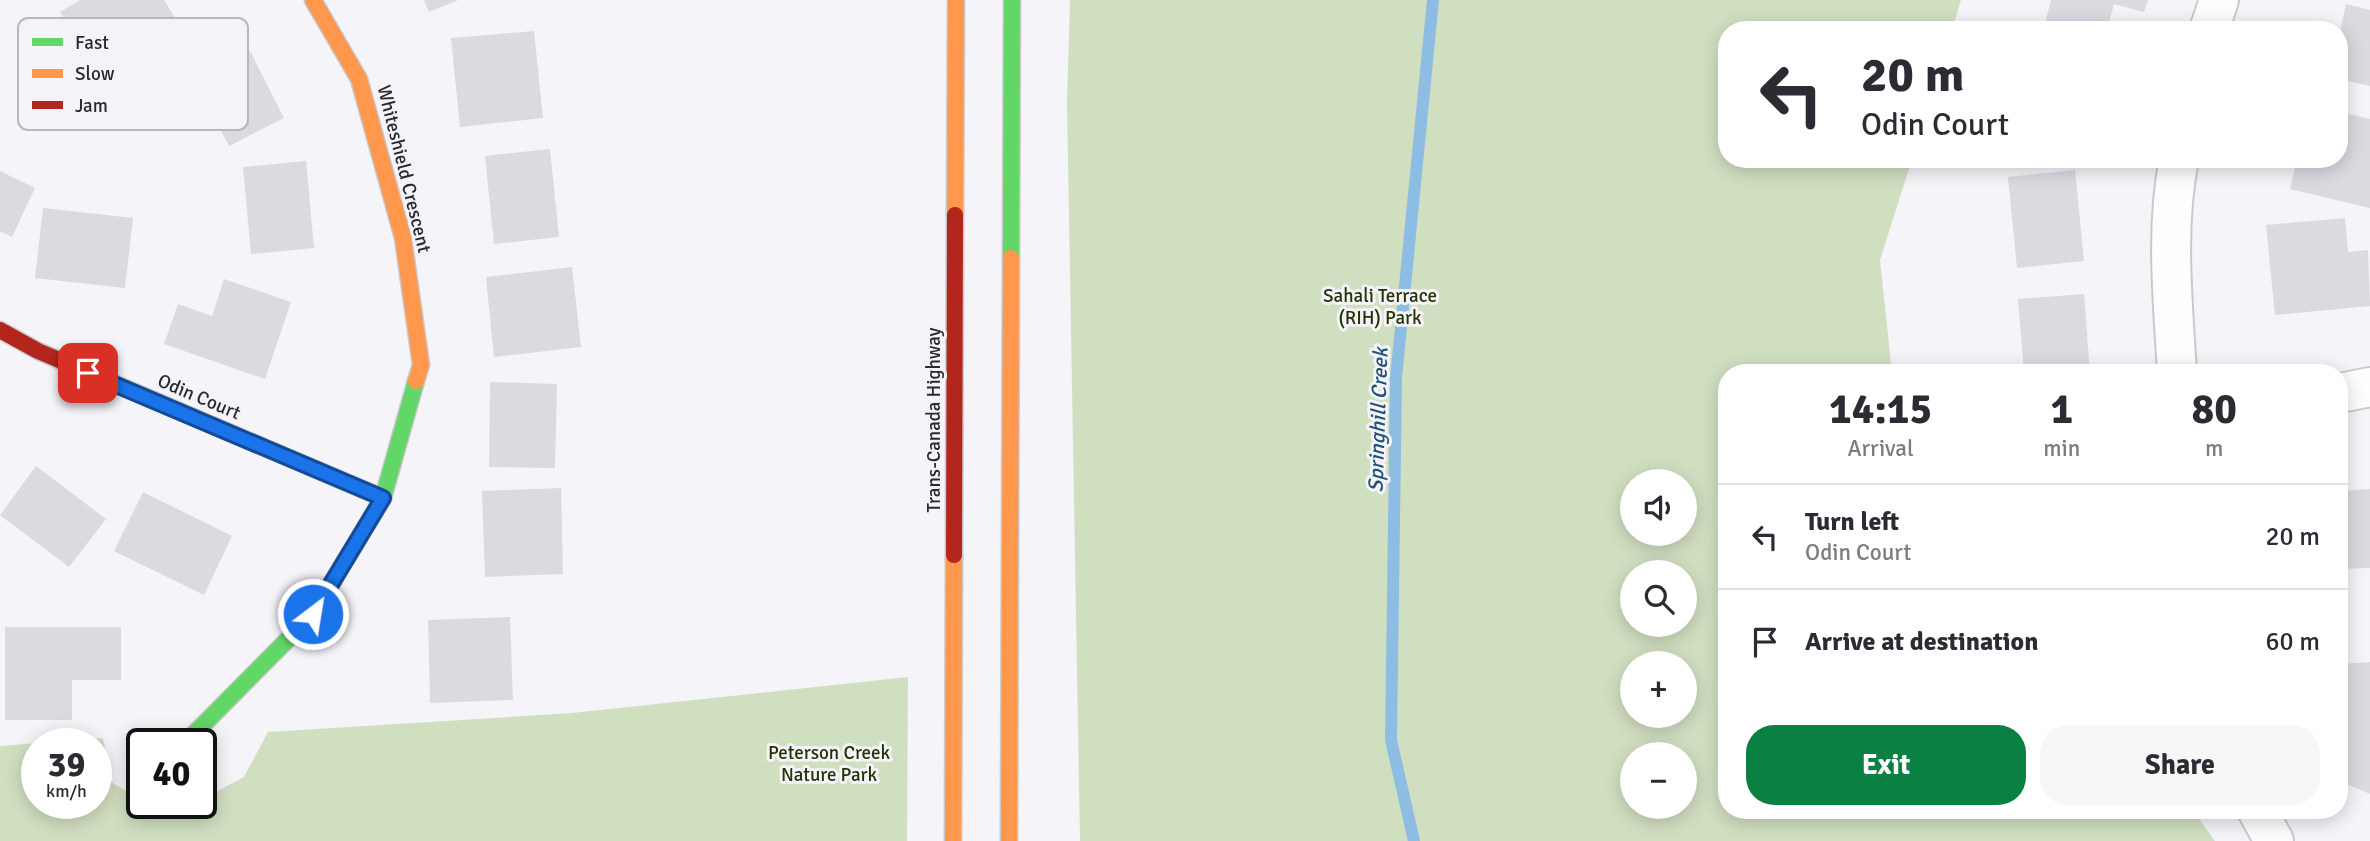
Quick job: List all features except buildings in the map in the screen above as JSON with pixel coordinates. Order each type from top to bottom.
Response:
[{"type":"main road","name":"Whiteshield Crescent","points":[[200,728],[313,614],[383,498],[421,365],[404,238],[359,79],[313,0]]},
{"type":"main road","name":"Trans-Canada Highway","points":[[953,841],[956,0]]},
{"type":"main road","points":[[1009,841],[1012,0]]},
{"type":"main road","name":"Odin Court","points":[[0,330],[38,352],[383,498]]},
{"type":"street","points":[[2212,21],[2219,0]]},
{"type":"street","points":[[2176,364],[2171,270],[2177,168]]},
{"type":"street","points":[[2348,391],[2370,387]]},
{"type":"street","points":[[2263,819],[2274,841]]},
{"type":"green space","name":"Sahali Terrace (RIH) Park","points":[[1070,0],[1961,0],[1955,21],[1718,21],[1718,168],[1909,168],[1880,260],[1891,364],[1718,364],[1718,819],[2199,819],[2215,841],[1080,841],[1067,103]]},
{"type":"green space","name":"Peterson Creek Nature Park","points":[[908,677],[907,841],[0,841],[0,746],[21,744],[21,819],[112,819],[112,783],[126,791],[126,819],[217,819],[217,791],[244,777],[268,732],[572,713]]},
{"type":"waterway","name":"Springhill Creek","points":[[1414,841],[1391,740],[1396,378],[1433,0]]},
{"type":"traffic: fast","points":[[1011,258],[1012,0]]},
{"type":"traffic: fast","points":[[200,728],[313,614],[383,498],[416,381]]},
{"type":"traffic: slow","points":[[313,0],[359,79],[403,238],[421,365],[416,381]]},
{"type":"traffic: slow","points":[[955,215],[956,0]]},
{"type":"traffic: slow","points":[[1009,841],[1011,258]]},
{"type":"traffic: slow","points":[[953,841],[954,555]]},
{"type":"traffic: jam","points":[[954,555],[955,215]]},
{"type":"traffic: jam","points":[[0,330],[38,351],[383,498]]},
{"type":"route","points":[[88,373],[383,498],[313,614]]}]
